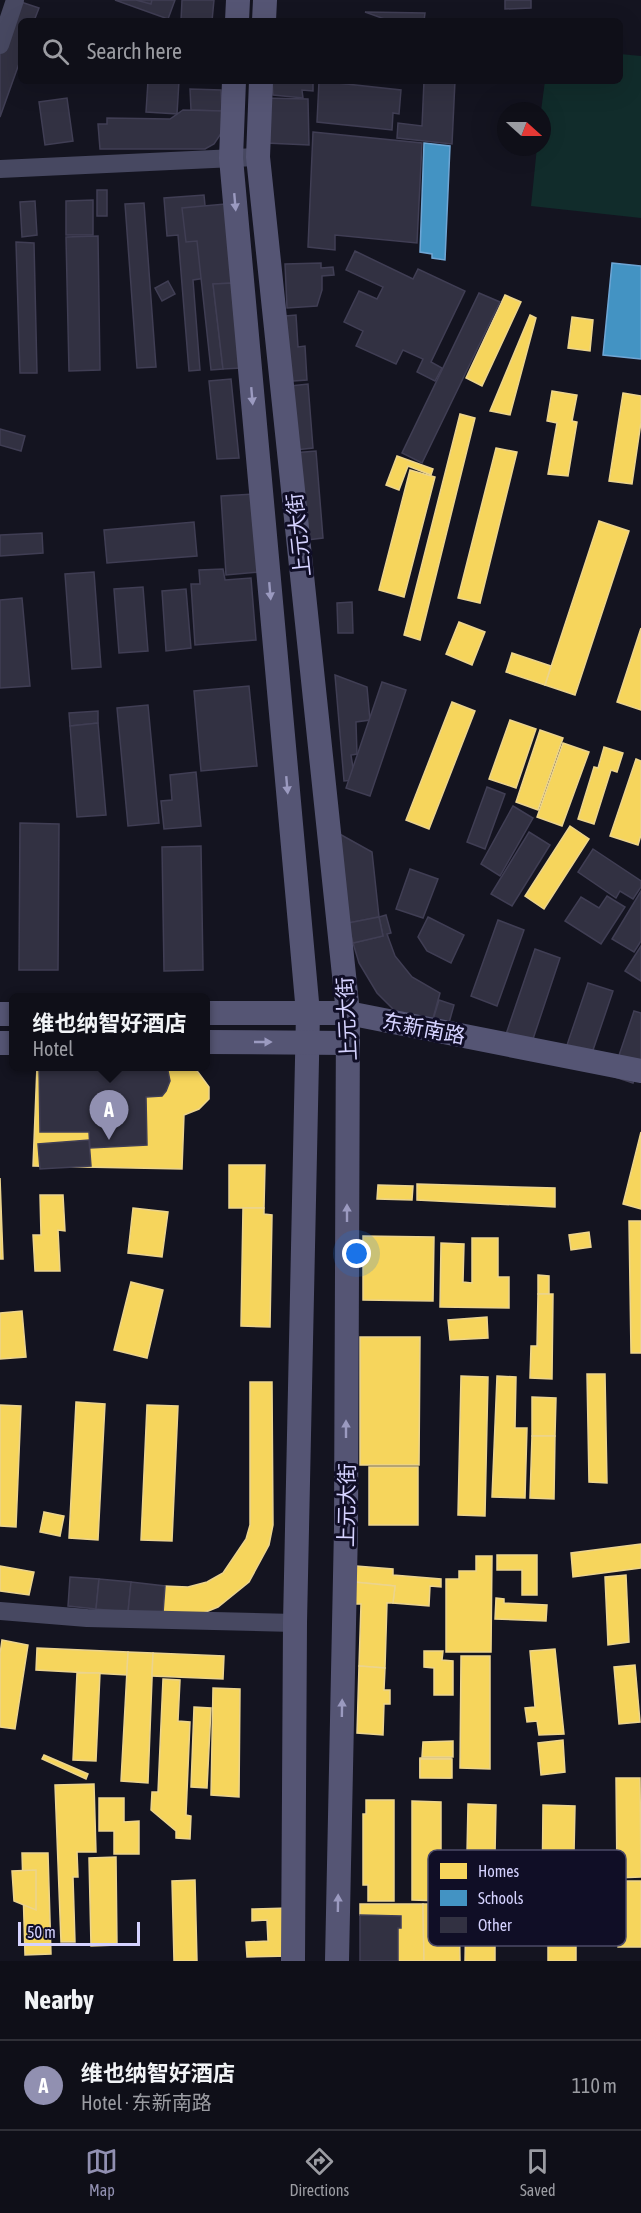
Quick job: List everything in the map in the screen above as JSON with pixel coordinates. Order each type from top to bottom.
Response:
[{"type":"main road","points":[[237,18],[238,0]]},
{"type":"main road","points":[[264,18],[265,0]]},
{"type":"main road","name":"上元大街","points":[[234,84],[231,158],[308,1013],[295,1623],[293,1961]]},
{"type":"main road","name":"上元大街","points":[[261,84],[258,157],[348,1012],[346,1516],[337,1961]]},
{"type":"main road","name":"东新南路","points":[[210,1013],[348,1012],[641,1071]]},
{"type":"main road","points":[[210,1042],[348,1043]]},
{"type":"street","points":[[0,45],[15,0]]},
{"type":"street","points":[[0,169],[258,157]]},
{"type":"street","points":[[0,1611],[87,1618],[295,1623]]},
{"type":"green space","points":[[623,54],[641,56],[641,218],[531,206],[536,156],[551,156],[551,102],[542,102],[545,84],[623,84]]},
{"type":"building: Homes","points":[[505,295],[521,302],[482,386],[466,378]]},
{"type":"building: Homes","points":[[530,315],[536,318],[510,415],[490,411]]},
{"type":"building: Homes","points":[[572,317],[593,320],[590,351],[568,348]]},
{"type":"building: Homes","points":[[552,391],[577,395],[572,421],[577,422],[568,476],[548,474],[557,423],[547,421]]},
{"type":"building: Homes","points":[[623,393],[641,396],[641,422],[632,484],[609,481]]},
{"type":"building: Homes","points":[[460,414],[475,418],[420,640],[404,635]]},
{"type":"building: Homes","points":[[496,448],[517,452],[480,603],[458,598]]},
{"type":"building: Homes","points":[[397,456],[433,469],[431,475],[408,466],[399,490],[386,485]]},
{"type":"building: Homes","points":[[410,470],[435,477],[404,597],[379,590]]},
{"type":"building: Homes","points":[[599,521],[629,531],[575,695],[545,685]]},
{"type":"building: Homes","points":[[459,622],[485,632],[472,665],[446,654]]},
{"type":"building: Homes","points":[[641,628],[641,710],[617,702]]},
{"type":"building: Homes","points":[[512,653],[551,666],[545,685],[506,672]]},
{"type":"building: Homes","points":[[452,702],[475,711],[429,829],[406,820]]},
{"type":"building: Homes","points":[[510,720],[536,729],[516,788],[489,779]]},
{"type":"building: Homes","points":[[540,730],[563,738],[538,810],[516,802]]},
{"type":"building: Homes","points":[[563,743],[589,752],[562,826],[537,817]]},
{"type":"building: Homes","points":[[604,747],[623,753],[617,772],[611,770],[594,824],[578,819],[594,767],[598,768]]},
{"type":"building: Homes","points":[[636,759],[641,761],[641,835],[638,845],[610,836]]},
{"type":"building: Homes","points":[[570,826],[589,839],[544,909],[525,896]]},
{"type":"building: Homes","points":[[37,1071],[197,1071],[209,1087],[209,1099],[199,1109],[184,1115],[182,1169],[33,1166]]},
{"type":"building: Homes","points":[[641,1132],[641,1209],[623,1204]]},
{"type":"building: Homes","points":[[229,1165],[265,1165],[264,1208],[229,1208]]},
{"type":"building: Homes","points":[[0,1178],[3,1259],[0,1259]]},
{"type":"building: Homes","points":[[417,1184],[555,1188],[555,1207],[417,1200]]},
{"type":"building: Homes","points":[[378,1185],[413,1186],[412,1200],[377,1199]]},
{"type":"building: Homes","points":[[40,1195],[63,1195],[65,1231],[58,1230],[60,1271],[35,1271],[33,1235],[41,1235]]},
{"type":"building: Homes","points":[[133,1208],[168,1212],[162,1257],[128,1253]]},
{"type":"building: Homes","points":[[243,1208],[264,1208],[264,1214],[272,1215],[270,1327],[241,1326]]},
{"type":"building: Homes","points":[[629,1221],[641,1221],[641,1353],[631,1353]]},
{"type":"building: Homes","points":[[589,1232],[591,1247],[571,1250],[569,1235]]},
{"type":"building: Homes","points":[[363,1236],[434,1237],[433,1301],[363,1300]]},
{"type":"building: Homes","points":[[472,1238],[498,1238],[498,1277],[509,1277],[509,1308],[440,1307],[441,1243],[464,1244],[463,1282],[472,1283]]},
{"type":"building: Homes","points":[[538,1275],[549,1276],[549,1294],[538,1294]]},
{"type":"building: Homes","points":[[131,1282],[163,1290],[147,1358],[114,1350]]},
{"type":"building: Homes","points":[[538,1294],[553,1294],[552,1379],[530,1378],[531,1346],[537,1346]]},
{"type":"building: Homes","points":[[22,1311],[26,1357],[0,1359],[0,1313]]},
{"type":"building: Homes","points":[[487,1317],[488,1338],[450,1340],[448,1320]]},
{"type":"building: Homes","points":[[360,1337],[420,1337],[419,1465],[360,1465]]},
{"type":"building: Homes","points":[[587,1374],[605,1374],[607,1483],[589,1482]]},
{"type":"building: Homes","points":[[461,1376],[488,1377],[485,1516],[458,1515]]},
{"type":"building: Homes","points":[[497,1376],[516,1377],[515,1428],[527,1428],[525,1498],[492,1497]]},
{"type":"building: Homes","points":[[250,1382],[272,1382],[273,1525],[269,1545],[249,1582],[218,1607],[201,1614],[163,1613],[165,1586],[188,1587],[207,1582],[223,1573],[246,1539],[250,1525]]},
{"type":"building: Homes","points":[[532,1397],[556,1398],[555,1436],[532,1436]]},
{"type":"building: Homes","points":[[76,1402],[105,1404],[98,1540],[69,1538]]},
{"type":"building: Homes","points":[[0,1405],[21,1406],[16,1527],[0,1526]]},
{"type":"building: Homes","points":[[147,1405],[178,1406],[172,1541],[141,1540]]},
{"type":"building: Homes","points":[[532,1436],[555,1436],[554,1499],[530,1498]]},
{"type":"building: Homes","points":[[369,1467],[418,1467],[418,1525],[369,1525]]},
{"type":"building: Homes","points":[[44,1512],[64,1516],[60,1536],[40,1532]]},
{"type":"building: Homes","points":[[641,1544],[641,1568],[573,1577],[571,1553]]},
{"type":"building: Homes","points":[[497,1555],[537,1555],[537,1595],[522,1595],[522,1570],[497,1570]]},
{"type":"building: Homes","points":[[476,1556],[492,1556],[491,1652],[446,1652],[446,1579],[459,1579],[459,1571],[476,1571]]},
{"type":"building: Homes","points":[[0,1566],[34,1572],[29,1595],[0,1591]]},
{"type":"building: Homes","points":[[356,1566],[393,1569],[393,1575],[441,1579],[441,1587],[430,1586],[429,1606],[393,1603],[395,1586],[354,1582]]},
{"type":"building: Homes","points":[[626,1575],[629,1642],[608,1645],[605,1577]]},
{"type":"building: Homes","points":[[354,1582],[395,1586],[393,1603],[387,1603],[385,1668],[359,1666],[361,1604],[353,1604]]},
{"type":"building: Homes","points":[[496,1598],[504,1599],[504,1603],[547,1605],[546,1621],[495,1619]]},
{"type":"building: Homes","points":[[2,1640],[28,1645],[15,1729],[0,1727]]},
{"type":"building: Homes","points":[[37,1648],[128,1652],[127,1675],[36,1670]]},
{"type":"building: Homes","points":[[555,1649],[564,1734],[539,1735],[537,1721],[527,1722],[525,1708],[535,1707],[530,1651]]},
{"type":"building: Homes","points":[[424,1651],[443,1651],[442,1660],[453,1661],[453,1695],[434,1695],[434,1668],[424,1667]]},
{"type":"building: Homes","points":[[128,1652],[153,1653],[148,1783],[121,1781]]},
{"type":"building: Homes","points":[[153,1653],[224,1656],[223,1679],[152,1676]]},
{"type":"building: Homes","points":[[461,1656],[490,1656],[490,1769],[460,1768]]},
{"type":"building: Homes","points":[[635,1665],[640,1722],[619,1724],[614,1667]]},
{"type":"building: Homes","points":[[359,1666],[385,1668],[384,1690],[390,1690],[390,1704],[384,1704],[383,1735],[357,1733]]},
{"type":"building: Homes","points":[[77,1673],[100,1673],[96,1761],[73,1760]]},
{"type":"building: Homes","points":[[163,1679],[180,1680],[178,1721],[190,1722],[186,1815],[191,1816],[190,1839],[176,1838],[176,1831],[151,1810],[152,1792],[158,1792]]},
{"type":"building: Homes","points":[[213,1688],[240,1689],[239,1797],[211,1795]]},
{"type":"building: Homes","points":[[194,1707],[211,1708],[207,1788],[191,1787]]},
{"type":"building: Homes","points":[[563,1740],[565,1772],[541,1775],[538,1743]]},
{"type":"building: Homes","points":[[453,1741],[453,1757],[422,1757],[423,1742]]},
{"type":"building: Homes","points":[[44,1755],[88,1774],[86,1779],[42,1759]]},
{"type":"building: Homes","points":[[420,1758],[451,1758],[450,1778],[420,1777]]},
{"type":"building: Homes","points":[[420,1759],[452,1759],[452,1778],[420,1778]]},
{"type":"building: Homes","points":[[616,1778],[640,1778],[641,1877],[626,1878],[626,1850],[617,1850]]},
{"type":"building: Homes","points":[[94,1784],[96,1852],[77,1852],[78,1877],[73,1877],[75,1942],[61,1942],[55,1785]]},
{"type":"building: Homes","points":[[99,1798],[124,1798],[124,1822],[139,1821],[139,1854],[114,1854],[114,1831],[99,1831]]},
{"type":"building: Homes","points":[[366,1800],[394,1800],[394,1901],[368,1901],[368,1885],[363,1885],[363,1814],[366,1814]]},
{"type":"building: Homes","points":[[412,1801],[441,1802],[441,1850],[428,1850],[428,1901],[412,1900]]},
{"type":"building: Homes","points":[[468,1804],[496,1805],[495,1850],[467,1850]]},
{"type":"building: Homes","points":[[543,1805],[575,1806],[574,1850],[543,1850]]},
{"type":"building: Homes","points":[[22,1853],[48,1853],[51,1954],[25,1955]]},
{"type":"building: Homes","points":[[116,1857],[117,1945],[91,1946],[89,1858]]},
{"type":"building: Homes","points":[[36,1870],[36,1910],[14,1901],[12,1871]]},
{"type":"building: Homes","points":[[195,1880],[197,1961],[174,1961],[172,1881]]},
{"type":"building: Homes","points":[[626,1881],[641,1881],[641,1947],[618,1947],[626,1946]]},
{"type":"building: Homes","points":[[360,1904],[423,1904],[424,1961],[398,1961],[398,1928],[401,1928],[401,1916],[360,1915]]},
{"type":"building: Homes","points":[[423,1904],[428,1904],[428,1946],[460,1946],[460,1961],[424,1961]]},
{"type":"building: Homes","points":[[289,1908],[290,1956],[247,1957],[246,1942],[268,1941],[267,1920],[252,1921],[252,1909]]},
{"type":"building: Homes","points":[[465,1946],[495,1946],[495,1961],[465,1961]]},
{"type":"building: Homes","points":[[548,1946],[576,1946],[576,1961],[548,1961]]},
{"type":"building: Schools","points":[[424,143],[450,146],[445,260],[432,258],[432,254],[420,252]]},
{"type":"building: Schools","points":[[612,263],[641,266],[641,359],[603,355]]},
{"type":"building: Other","points":[[115,0],[175,0],[168,18]]},
{"type":"building: Other","points":[[136,0],[152,0],[151,4]]},
{"type":"building: Other","points":[[182,0],[214,0],[212,18],[181,18]]},
{"type":"building: Other","points":[[505,0],[531,0],[531,8],[505,9]]},
{"type":"building: Other","points":[[18,1],[39,8],[35,18],[18,18],[18,66],[0,117],[0,42]]},
{"type":"building: Other","points":[[365,12],[425,13],[424,18],[382,18]]},
{"type":"building: Other","points":[[148,84],[179,84],[177,114],[146,112]]},
{"type":"building: Other","points":[[272,84],[313,84],[313,91],[302,90],[303,98],[273,95]]},
{"type":"building: Other","points":[[319,84],[346,84],[401,90],[399,114],[393,113],[392,130],[317,122]]},
{"type":"building: Other","points":[[424,84],[455,84],[452,144],[397,138],[398,123],[422,126]]},
{"type":"building: Other","points":[[190,89],[221,90],[222,111],[191,110]]},
{"type":"building: Other","points":[[67,98],[73,141],[45,145],[39,102]]},
{"type":"building: Other","points":[[264,98],[308,99],[309,145],[266,143]]},
{"type":"building: Other","points":[[183,110],[222,111],[222,132],[214,144],[205,149],[100,149],[98,124],[107,124],[107,118],[170,119]]},
{"type":"building: Other","points":[[313,132],[422,143],[417,243],[335,235],[335,250],[308,247]]},
{"type":"building: Other","points":[[97,190],[107,190],[107,216],[97,216]]},
{"type":"building: Other","points":[[204,195],[212,277],[193,280],[200,370],[189,371],[178,235],[167,236],[164,198]]},
{"type":"building: Other","points":[[93,200],[93,235],[66,235],[66,201]]},
{"type":"building: Other","points":[[35,201],[37,235],[22,237],[20,202]]},
{"type":"building: Other","points":[[144,203],[156,367],[137,368],[125,204]]},
{"type":"building: Other","points":[[225,204],[234,283],[213,284],[223,369],[211,370],[197,241],[186,242],[182,208]]},
{"type":"building: Other","points":[[98,236],[100,370],[69,371],[66,237]]},
{"type":"building: Other","points":[[16,242],[34,243],[37,373],[20,373]]},
{"type":"building: Other","points":[[355,251],[413,279],[418,269],[465,291],[431,362],[442,368],[435,381],[417,372],[423,359],[403,350],[396,364],[356,346],[363,331],[344,322],[359,291],[377,299],[383,287],[346,270]]},
{"type":"building: Other","points":[[321,263],[321,268],[333,267],[334,275],[322,276],[322,290],[317,306],[287,308],[285,264]]},
{"type":"building: Other","points":[[168,281],[175,294],[162,301],[155,288]]},
{"type":"building: Other","points":[[234,283],[242,368],[223,369],[213,284]]},
{"type":"building: Other","points":[[479,293],[500,302],[422,463],[402,453]]},
{"type":"building: Other","points":[[296,315],[298,347],[305,346],[307,380],[279,382],[274,317]]},
{"type":"building: Other","points":[[231,379],[239,458],[217,459],[209,381]]},
{"type":"building: Other","points":[[308,384],[313,448],[286,451],[281,387]]},
{"type":"building: Other","points":[[0,429],[25,436],[21,451],[0,445]]},
{"type":"building: Other","points":[[316,451],[323,538],[299,541],[292,453]]},
{"type":"building: Other","points":[[254,494],[260,572],[226,575],[221,496]]},
{"type":"building: Other","points":[[194,522],[197,556],[107,563],[104,530]]},
{"type":"building: Other","points":[[42,533],[43,553],[0,556],[0,535]]},
{"type":"building: Other","points":[[223,569],[225,580],[251,578],[256,640],[195,645],[191,584],[200,584],[199,570]]},
{"type":"building: Other","points":[[94,572],[101,667],[72,669],[65,574]]},
{"type":"building: Other","points":[[143,587],[148,651],[119,653],[114,589]]},
{"type":"building: Other","points":[[186,589],[191,648],[166,651],[162,591]]},
{"type":"building: Other","points":[[22,598],[30,686],[0,688],[0,600]]},
{"type":"building: Other","points":[[352,602],[353,633],[338,633],[337,603]]},
{"type":"building: Other","points":[[335,675],[367,687],[370,720],[356,722],[357,754],[351,755],[355,780],[344,781]]},
{"type":"building: Other","points":[[382,682],[406,690],[370,796],[346,788]]},
{"type":"building: Other","points":[[249,686],[257,766],[201,771],[194,691]]},
{"type":"building: Other","points":[[148,705],[159,823],[128,826],[117,708]]},
{"type":"building: Other","points":[[98,711],[98,723],[70,726],[69,713]]},
{"type":"building: Other","points":[[98,723],[106,815],[77,817],[70,726]]},
{"type":"building: Other","points":[[196,772],[201,826],[164,829],[161,801],[172,800],[170,775]]},
{"type":"building: Other","points":[[487,787],[505,794],[485,849],[467,842]]},
{"type":"building: Other","points":[[513,806],[533,818],[500,876],[481,864]]},
{"type":"building: Other","points":[[20,823],[59,824],[58,970],[19,970]]},
{"type":"building: Other","points":[[336,832],[372,852],[379,917],[348,923]]},
{"type":"building: Other","points":[[529,832],[550,845],[512,906],[491,894]]},
{"type":"building: Other","points":[[201,846],[203,970],[164,971],[162,847]]},
{"type":"building: Other","points":[[593,849],[641,881],[641,887],[633,899],[620,891],[616,898],[578,872]]},
{"type":"building: Other","points":[[410,869],[438,879],[423,918],[396,909]]},
{"type":"building: Other","points":[[641,891],[641,941],[634,952],[612,939]]},
{"type":"building: Other","points":[[607,896],[625,907],[601,944],[565,921],[581,897],[599,908]]},
{"type":"building: Other","points":[[386,915],[391,933],[387,934],[395,956],[412,977],[440,993],[429,1033],[398,1014],[377,993],[359,963],[353,943],[383,936],[379,917]]},
{"type":"building: Other","points":[[379,917],[383,936],[353,943],[348,923]]},
{"type":"building: Other","points":[[428,917],[464,935],[451,963],[427,951],[418,937]]},
{"type":"building: Other","points":[[498,920],[524,930],[497,1006],[471,996]]},
{"type":"building: Other","points":[[641,946],[641,981],[625,971]]},
{"type":"building: Other","points":[[535,949],[560,958],[528,1054],[502,1046]]},
{"type":"building: Other","points":[[588,983],[613,991],[590,1059],[565,1051]]},
{"type":"building: Other","points":[[439,1000],[454,1005],[445,1037],[429,1033]]},
{"type":"building: Other","points":[[634,1011],[641,1013],[641,1060],[633,1083],[612,1076]]},
{"type":"building: Other","points":[[39,1071],[168,1071],[170,1081],[162,1096],[146,1097],[147,1145],[90,1148],[89,1132],[40,1132]]},
{"type":"building: Other","points":[[89,1140],[91,1166],[40,1169],[38,1144]]},
{"type":"building: Other","points":[[70,1577],[99,1579],[96,1609],[68,1606]]},
{"type":"building: Other","points":[[99,1579],[131,1582],[128,1612],[96,1609]]},
{"type":"building: Other","points":[[131,1582],[165,1586],[163,1613],[128,1612]]},
{"type":"building: Other","points":[[360,1915],[401,1916],[401,1928],[398,1928],[398,1961],[360,1961]]},
{"type":"place","name":"维也纳智好酒店","points":[[109,1140]]}]
